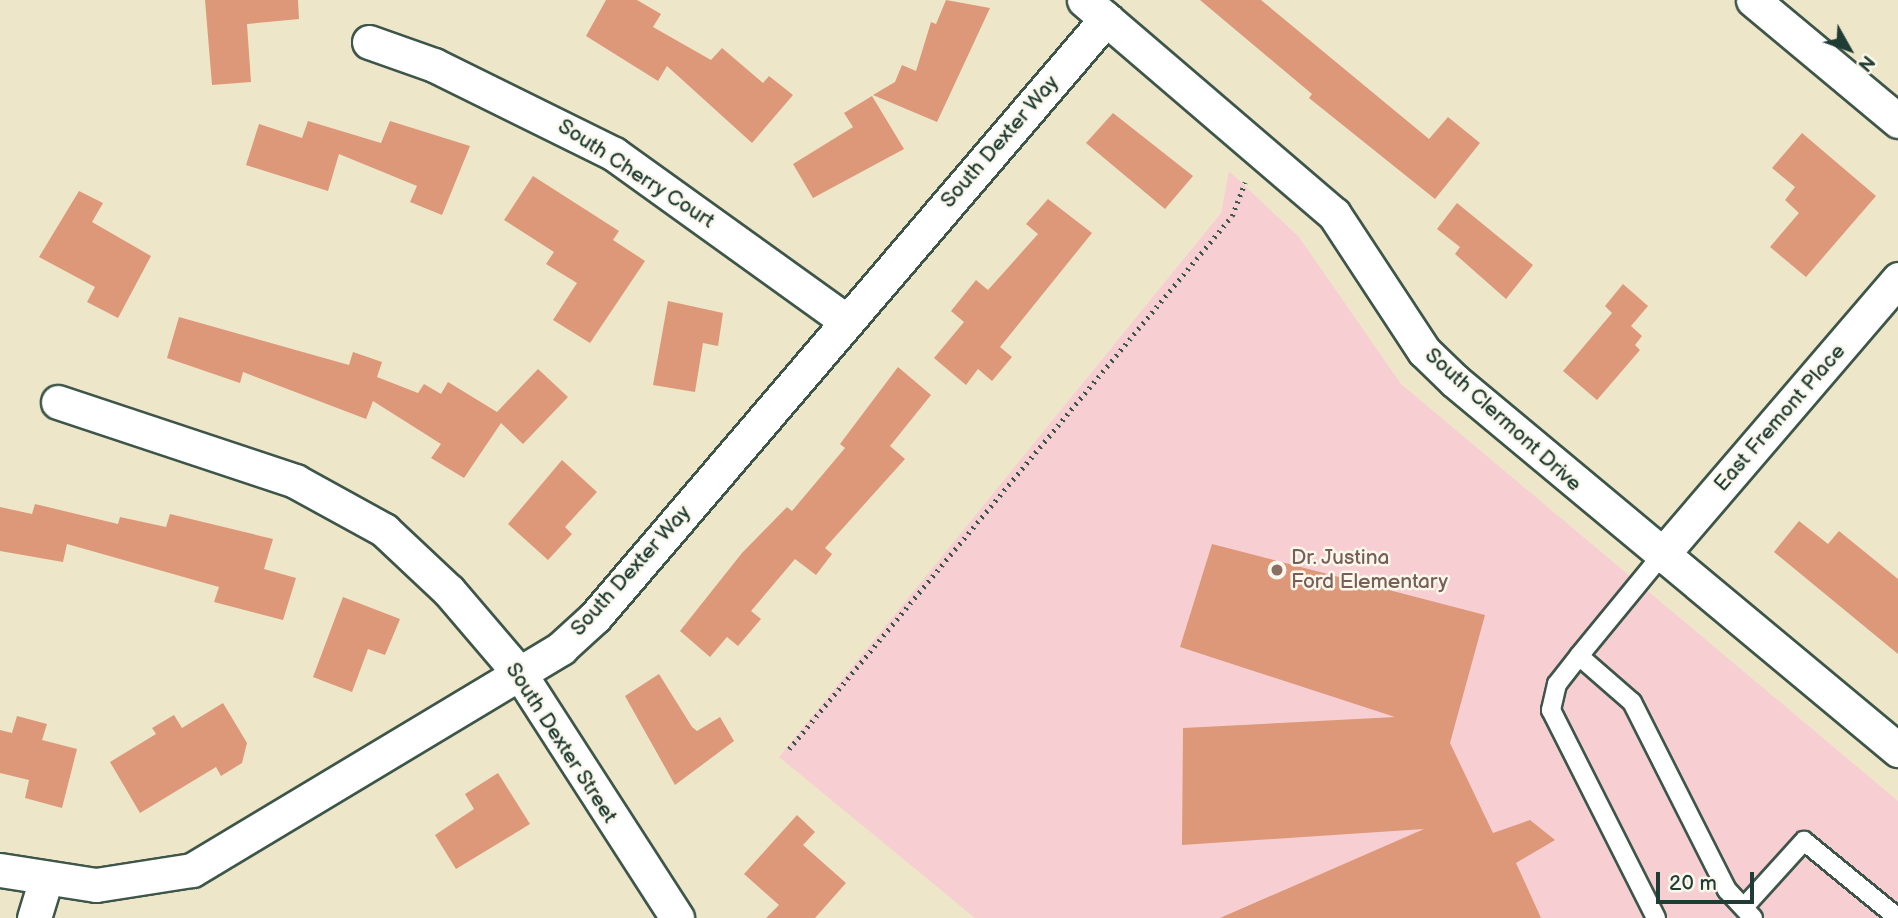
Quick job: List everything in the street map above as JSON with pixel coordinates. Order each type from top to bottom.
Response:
[{"type":"street","points":[[1753,0],[1898,121]]},
{"type":"street","name":"South Dexter Way","points":[[0,870],[45,881],[96,885],[192,870],[520,674],[595,618],[846,321],[1095,9]]},
{"type":"street","name":"South Clermont Drive","points":[[1095,9],[1334,214],[1424,351],[1661,556],[1898,750]]},
{"type":"street","name":"South Cherry Court","points":[[369,42],[446,70],[614,154],[846,321]]},
{"type":"street","name":"East Fremont Place","points":[[1661,556],[1898,279]]},
{"type":"street","name":"South Dexter Street","points":[[58,402],[295,481],[344,504],[384,530],[449,592],[520,674],[677,918]]},
{"type":"street","points":[[34,918],[45,881]]},
{"type":"lane","points":[[1656,918],[1551,710],[1557,684],[1661,556]]},
{"type":"lane","points":[[1579,656],[1632,702],[1727,890],[1749,912],[1804,841],[1898,918]]},
{"type":"path","points":[[789,749],[1232,216],[1250,172]]},
{"type":"shaded area","name":"Dr. Justina Ford Elementary","points":[[1229,171],[1299,237],[1401,384],[1898,801],[1898,918],[975,918],[779,757],[1221,213]]},
{"type":"building","points":[[205,0],[298,0],[299,19],[247,24],[251,82],[212,85]]},
{"type":"building","points":[[606,0],[637,0],[661,14],[653,27],[711,60],[722,48],[763,83],[769,76],[793,95],[752,143],[667,66],[658,81],[586,36]]},
{"type":"building","points":[[946,0],[990,8],[937,122],[873,95],[895,82],[902,65],[916,71],[931,22],[936,24]]},
{"type":"building","points":[[1200,0],[1261,0],[1429,139],[1448,117],[1480,143],[1435,199],[1309,98],[1312,94]]},
{"type":"building","points":[[872,96],[904,149],[813,198],[793,164],[853,127],[844,113]]},
{"type":"building","points":[[1113,113],[1193,176],[1165,209],[1086,143]]},
{"type":"building","points":[[308,121],[381,143],[390,121],[470,146],[442,215],[410,202],[417,186],[339,154],[328,191],[246,165],[259,124],[302,138]]},
{"type":"building","points":[[1802,133],[1876,196],[1806,277],[1770,247],[1799,213],[1785,200],[1795,187],[1772,168]]},
{"type":"building","points":[[533,176],[619,231],[613,240],[645,261],[590,343],[553,320],[577,283],[546,264],[554,252],[504,220]]},
{"type":"building","points":[[79,191],[103,203],[92,222],[151,256],[118,318],[87,302],[95,287],[39,257]]},
{"type":"building","points":[[1048,199],[1092,233],[1000,347],[1012,357],[992,381],[978,369],[966,385],[934,358],[964,322],[951,311],[976,280],[988,290],[1038,234],[1026,224]]},
{"type":"building","points":[[1457,203],[1533,265],[1506,299],[1455,254],[1460,247],[1437,229]]},
{"type":"building","points":[[1623,284],[1648,306],[1631,326],[1642,336],[1635,345],[1640,350],[1597,400],[1563,371],[1612,313],[1605,306]]},
{"type":"building","points":[[668,301],[723,313],[718,346],[703,343],[695,392],[653,385]]},
{"type":"building","points":[[179,317],[349,365],[353,352],[382,362],[377,377],[418,393],[424,384],[441,394],[448,382],[497,412],[538,369],[568,397],[523,444],[501,423],[464,478],[431,458],[441,444],[373,401],[366,419],[243,372],[240,383],[167,358]]},
{"type":"building","points":[[898,367],[931,395],[890,446],[905,459],[825,548],[832,554],[816,575],[795,559],[751,611],[761,619],[738,646],[727,637],[710,657],[680,631],[742,553],[787,507],[792,511],[845,448],[840,444]]},
{"type":"building","points":[[562,460],[597,492],[565,527],[572,534],[548,560],[508,524]]},
{"type":"building","points":[[35,504],[118,524],[120,517],[166,527],[170,514],[273,539],[264,569],[296,578],[283,620],[214,602],[219,587],[67,544],[63,562],[0,551],[0,507],[32,514]]},
{"type":"building","points":[[1799,521],[1828,544],[1839,531],[1898,579],[1898,654],[1774,552]]},
{"type":"building","points":[[1212,544],[1485,615],[1450,743],[1493,833],[1530,820],[1555,840],[1516,863],[1541,918],[1220,918],[1424,829],[1182,845],[1183,728],[1395,717],[1180,647]]},
{"type":"building","points":[[343,597],[400,619],[385,655],[368,649],[352,692],[313,677]]},
{"type":"building","points":[[659,674],[692,727],[697,731],[720,717],[734,741],[675,785],[625,696]]},
{"type":"building","points":[[223,703],[247,743],[242,763],[221,776],[216,767],[140,813],[110,762],[156,734],[152,728],[174,715],[182,728]]},
{"type":"building","points":[[17,716],[47,724],[42,740],[77,749],[62,808],[25,798],[29,780],[0,773],[0,730],[12,733]]},
{"type":"building","points":[[498,773],[530,824],[456,869],[435,835],[474,809],[465,794]]},
{"type":"building","points":[[797,815],[815,832],[803,845],[846,883],[815,918],[766,918],[779,905],[744,874]]},
{"type":"place","name":"Dr. Justina Ford Elementary","points":[[1277,570]]}]
